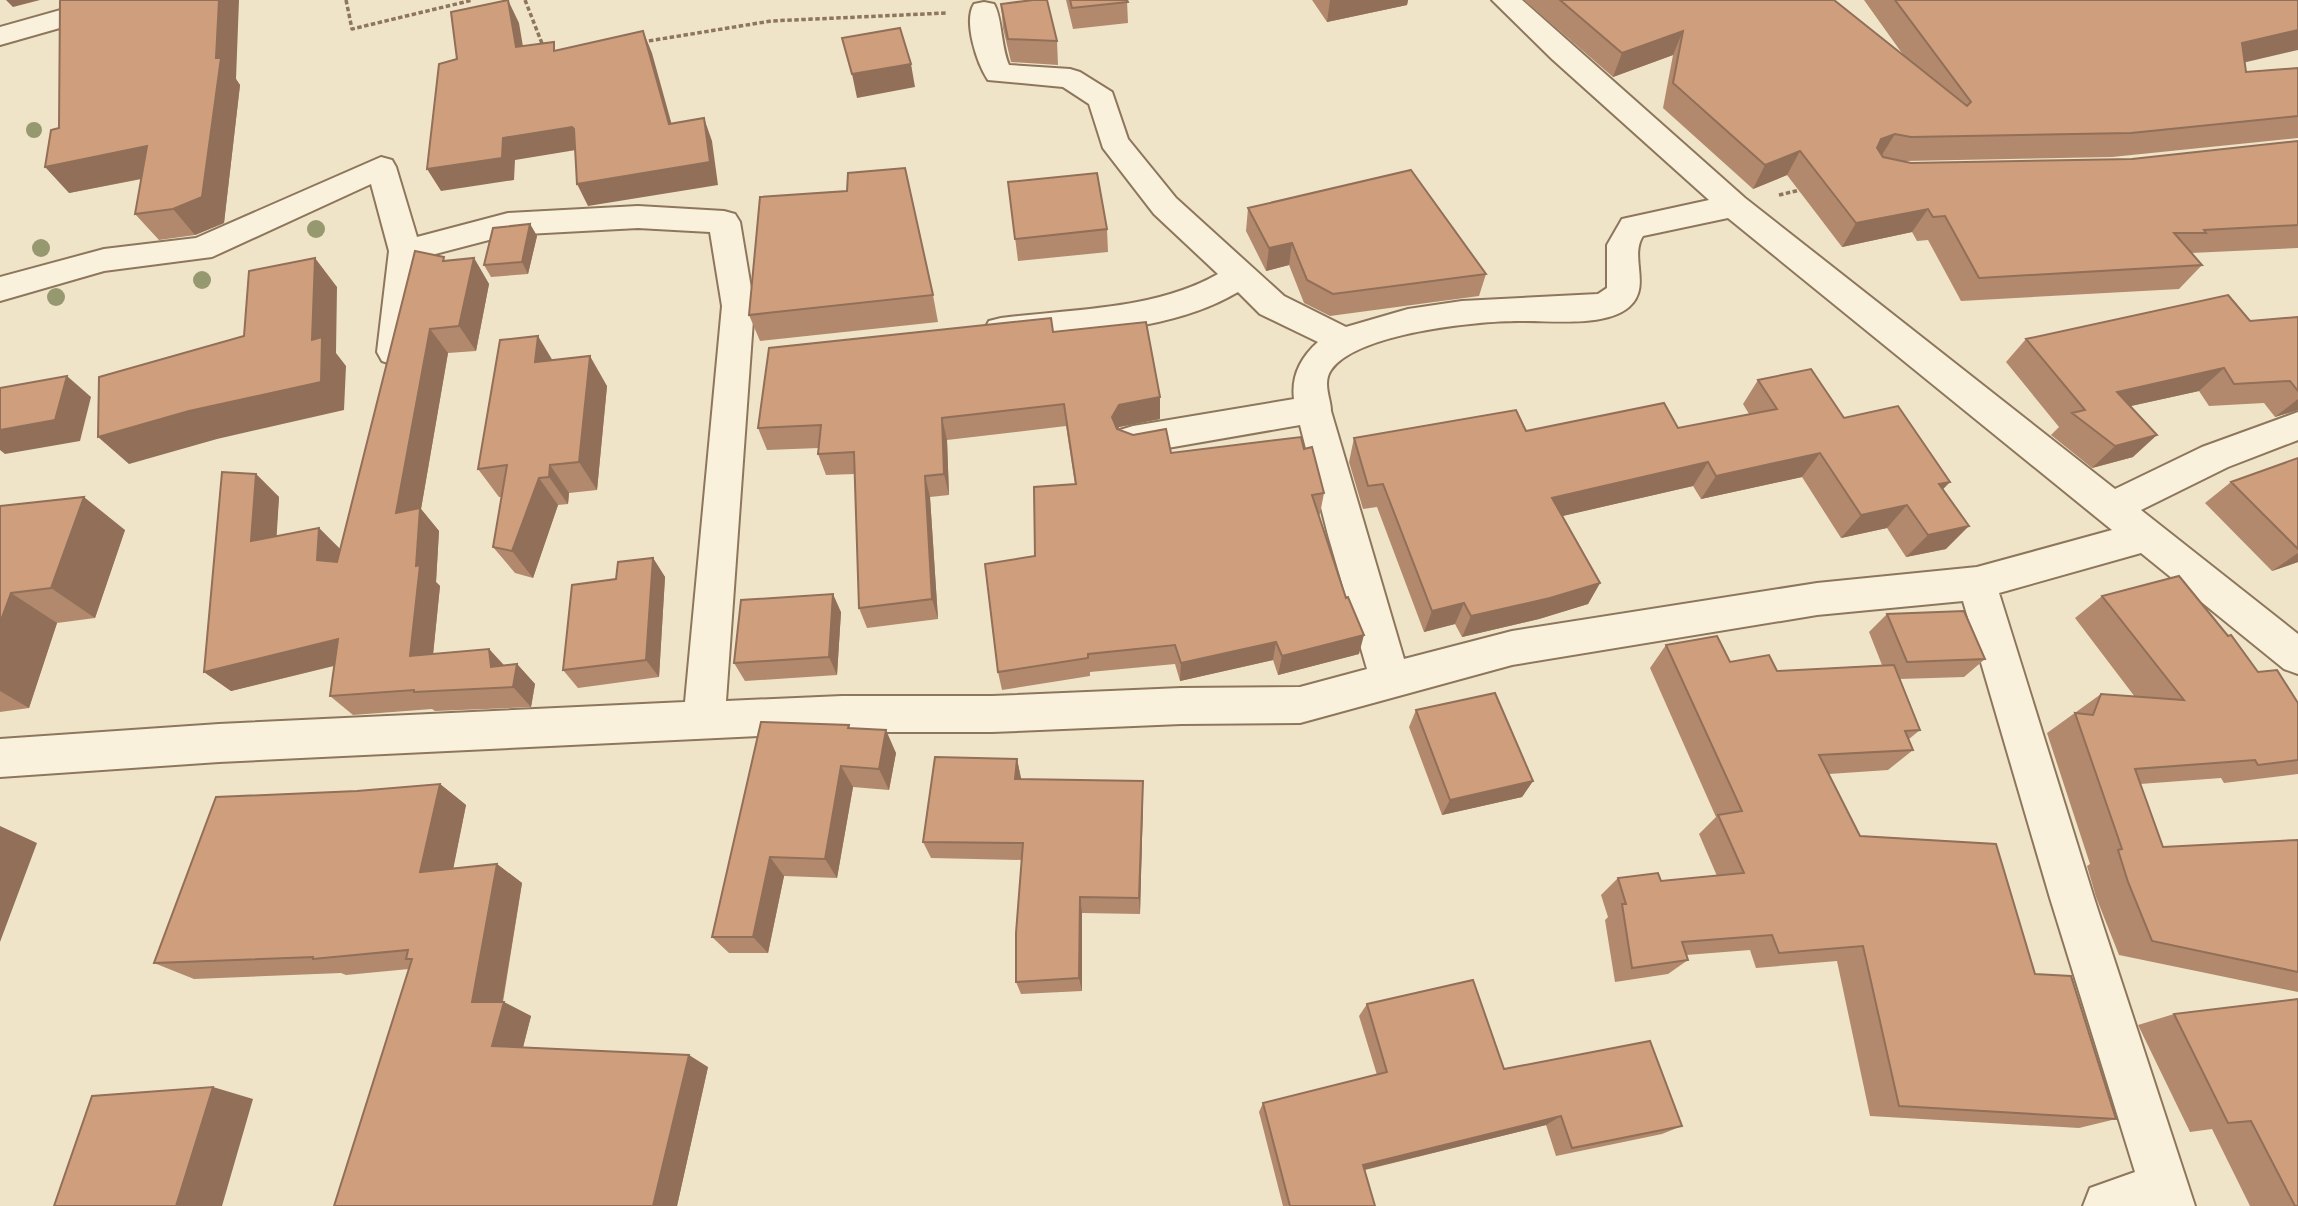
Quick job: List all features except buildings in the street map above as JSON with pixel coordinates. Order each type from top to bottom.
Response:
[{"type":"street","points":[[0,36],[127,0]]},
{"type":"street","points":[[1506,0],[1562,55],[1650,129],[1734,206],[2298,657]]},
{"type":"street","points":[[984,10],[988,50],[998,74],[1070,78],[1102,99],[1114,141],[1165,206],[1238,277],[1272,305],[1347,342]]},
{"type":"street","points":[[0,289],[104,260],[201,248],[382,167],[405,250],[394,352]]},
{"type":"street","points":[[1391,681],[1342,525],[1315,409],[1310,385],[1313,372],[1321,359],[1347,342],[1395,324],[1510,308],[1563,310],[1601,305],[1618,299],[1625,289],[1621,245],[1624,235],[1633,227],[1734,206]]},
{"type":"street","points":[[405,250],[508,224],[638,217],[724,222],[748,358],[704,720]]},
{"type":"street","points":[[970,333],[1136,314],[1204,298],[1238,277]]},
{"type":"street","points":[[1133,440],[1315,409]]},
{"type":"street","points":[[2113,507],[2215,457],[2298,426]]},
{"type":"street","points":[[0,758],[219,743],[842,714],[992,714],[1181,706],[1300,705],[1512,648],[1817,599],[1977,583],[2147,536]]},
{"type":"street","points":[[1977,583],[2166,1196],[2108,1206]]},
{"type":"path","points":[[346,0],[352,29],[473,0]]},
{"type":"path","points":[[525,0],[545,50]]},
{"type":"path","points":[[637,43],[771,21],[887,18],[984,10]]},
{"type":"path","points":[[1734,206],[1814,187]]}]
